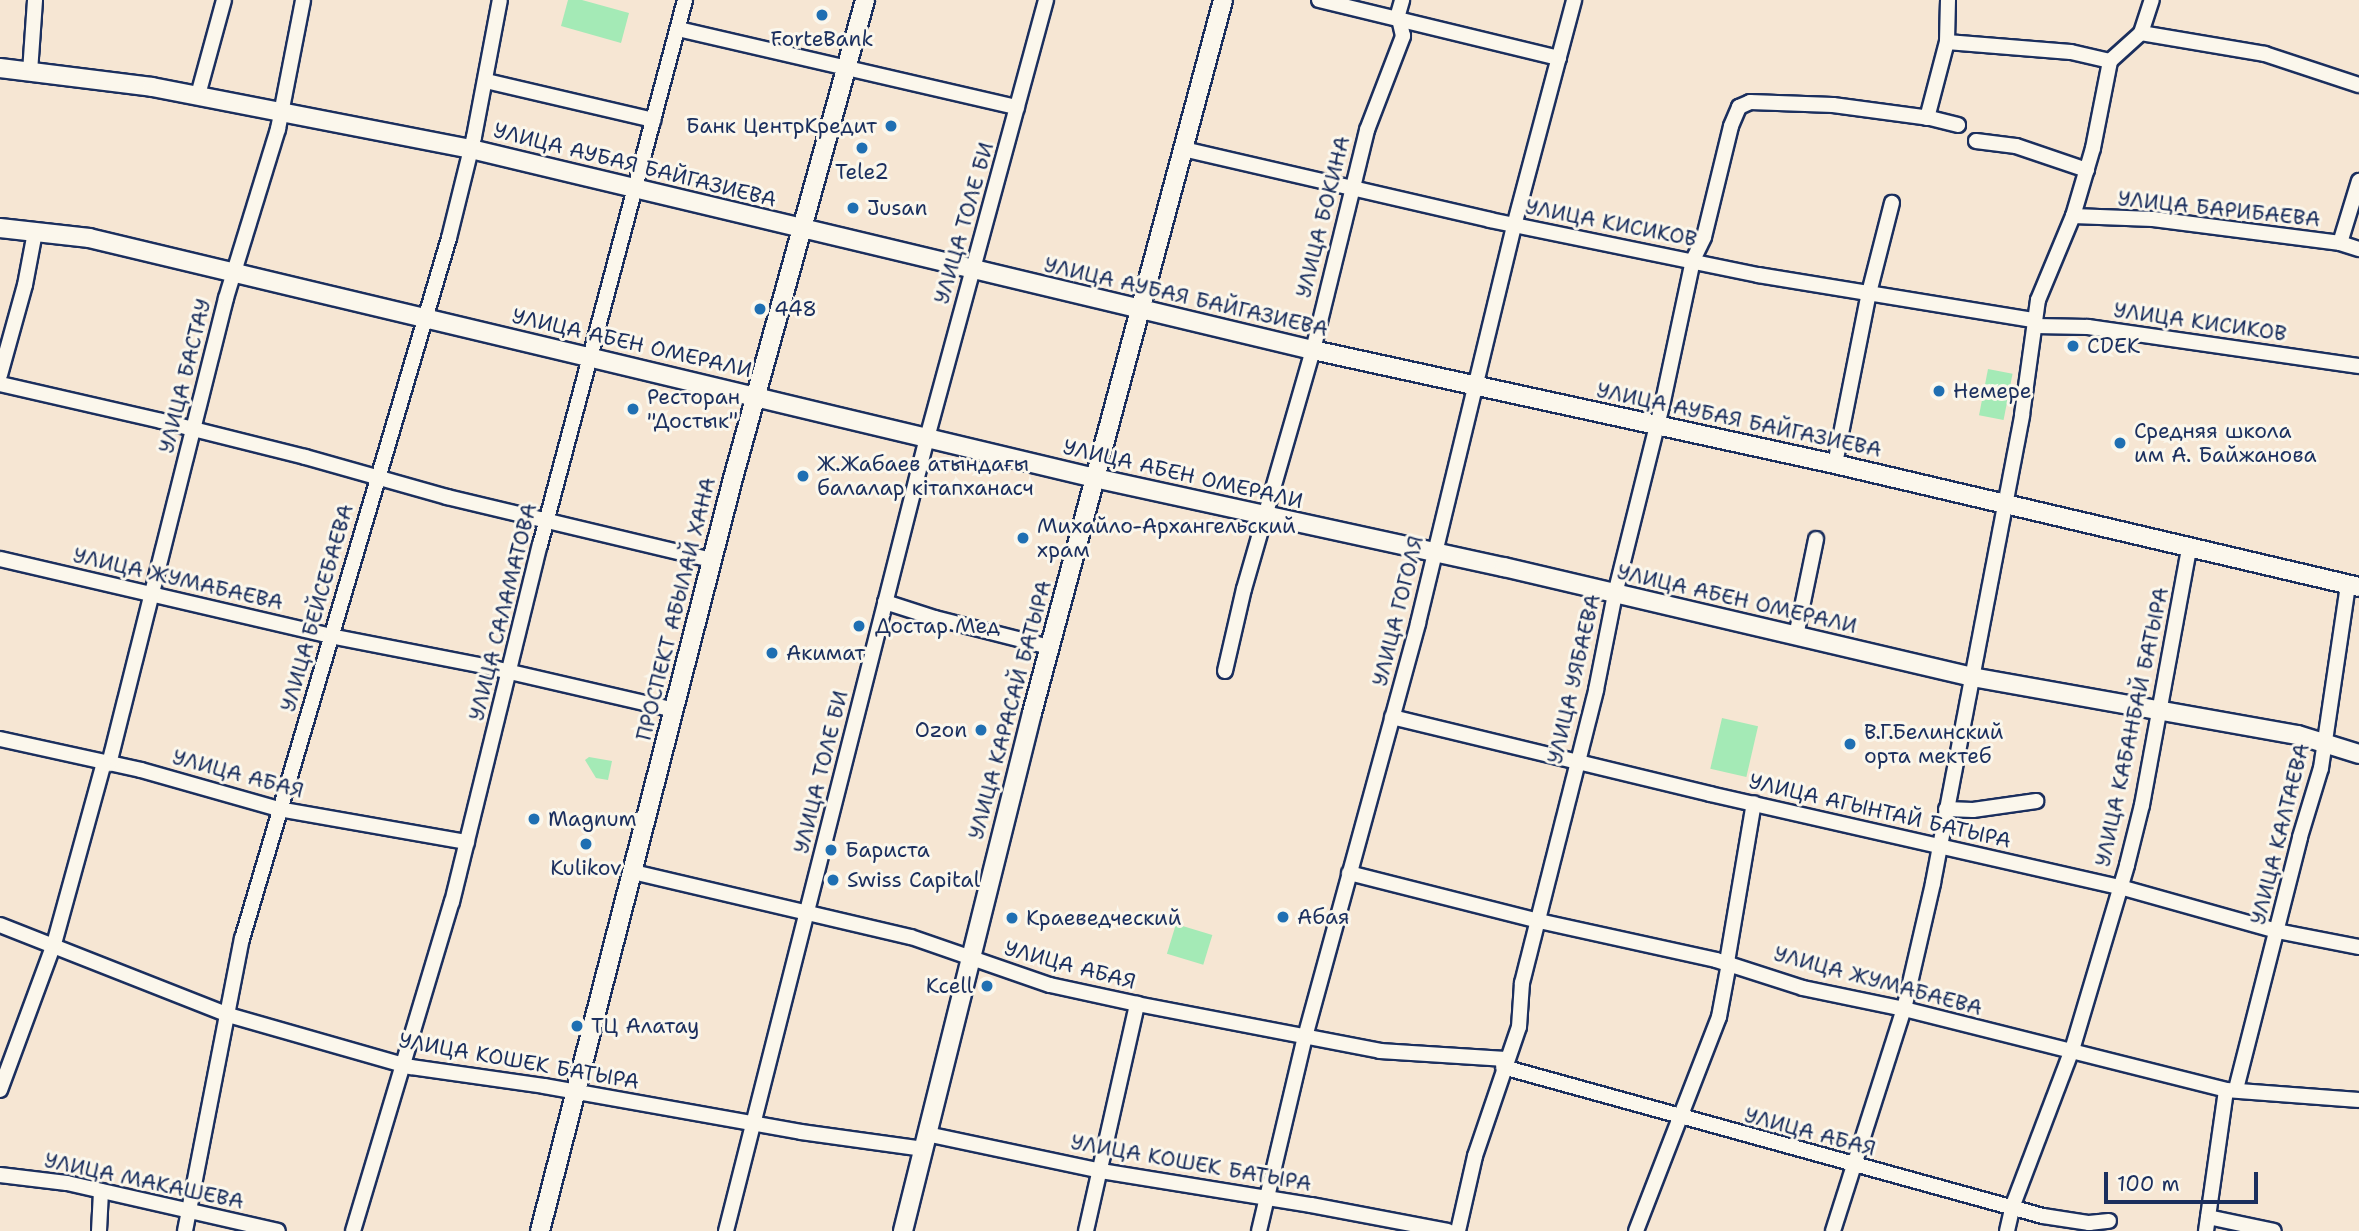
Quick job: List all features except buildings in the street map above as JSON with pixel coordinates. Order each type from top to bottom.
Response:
[{"type":"main road","name":"ПРОСПЕКТ АБЫЛАЙ ХАНА","points":[[540,1231],[755,395],[865,0]]},
{"type":"main road","name":"УЛИЦА КАРАСАЙ БАТЫРА","points":[[903,1231],[969,959],[1223,0]]},
{"type":"main road","name":"УЛИЦА АУБАЯ БАЙГАЗИЕВА","points":[[0,68],[198,95],[471,149],[1313,350],[1835,464],[2354,586]]},
{"type":"main road","name":"УЛИЦА АБЕН ОМЕРАЛИ","points":[[0,228],[89,238],[1095,478],[1972,677],[2325,742],[2359,754]]},
{"type":"street","points":[[30,72],[35,0]]},
{"type":"street","points":[[198,95],[223,0]]},
{"type":"street","name":"УЛИЦА БАСТАУ","points":[[0,1090],[54,944],[154,593],[234,274],[282,111],[303,0]]},
{"type":"street","name":"УЛИЦА БЕЙСЕБАЕВА","points":[[185,1231],[242,939],[278,808],[425,317],[471,149],[500,0]]},
{"type":"street","name":"УЛИЦА САЛАМАТОВА","points":[[353,1231],[439,947],[547,520],[685,0]]},
{"type":"street","name":"УЛИЦА ТОЛЕ БИ","points":[[726,1231],[927,438],[1046,0]]},
{"type":"street","points":[[1319,0],[1559,58]]},
{"type":"street","name":"УЛИЦА БОКИНА","points":[[1225,671],[1264,515],[1313,350],[1352,189],[1380,89],[1403,36],[1398,18],[1402,0]]},
{"type":"street","name":"УЛИЦА ГОГОЛЯ","points":[[1259,1231],[1305,1037],[1435,553],[1514,226],[1574,0]]},
{"type":"street","points":[[1948,0],[1947,42],[1927,118],[1958,125]]},
{"type":"street","points":[[1833,1231],[1904,1009],[2005,504],[2038,300],[2073,216],[2087,170],[2110,61],[2141,33],[2152,0]]},
{"type":"street","points":[[678,29],[1017,107]]},
{"type":"street","points":[[2141,33],[2265,54],[2359,85]]},
{"type":"street","points":[[1947,42],[2071,52],[2110,61]]},
{"type":"street","points":[[486,81],[654,120]]},
{"type":"street","name":"УЛИЦА УЯБАЕВА","points":[[1458,1231],[1470,1177],[1504,1063],[1519,1027],[1522,983],[1596,690],[1615,594],[1693,260],[1704,237],[1731,126],[1739,107],[1750,102],[1833,105],[1927,118]]},
{"type":"street","points":[[1976,141],[2016,146],[2087,170]]},
{"type":"street","name":"УЛИЦА КИСИКОВ","points":[[1183,149],[1514,226],[1758,275],[2035,323],[2088,327],[2359,366]]},
{"type":"street","points":[[2340,243],[2359,181]]},
{"type":"street","points":[[1835,464],[1869,293],[1892,203]]},
{"type":"street","name":"УЛИЦА БАРИБАЕВА","points":[[2073,216],[2153,219],[2340,243],[2359,249]]},
{"type":"street","points":[[0,375],[25,285],[35,232]]},
{"type":"street","points":[[0,384],[305,457],[377,480],[712,561]]},
{"type":"street","points":[[1796,636],[1816,539]]},
{"type":"street","name":"УЛИЦА КАБАНБАЙ БАТЫРА","points":[[2007,1231],[2013,1205],[2072,1050],[2142,805],[2157,711],[2189,549]]},
{"type":"street","name":"УЛИЦА ЖУМАБАЕВА","points":[[0,559],[330,636],[675,709]]},
{"type":"street","name":"УЛИЦА КАЛТАЕВА","points":[[2207,1224],[2231,1089],[2321,768],[2354,586]]},
{"type":"street","points":[[885,602],[1050,648]]},
{"type":"street","name":"УЛИЦА АГЫНТАЙ БАТЫРА","points":[[1392,717],[2120,887],[2277,931],[2359,947]]},
{"type":"street","name":"УЛИЦА АБАЯ","points":[[0,739],[106,763],[278,808],[467,842]]},
{"type":"street","points":[[1946,809],[1973,810],[2036,801]]},
{"type":"street","points":[[1636,1231],[1719,1017],[1754,803]]},
{"type":"street","name":"УЛИЦА АБАЯ","points":[[633,872],[922,940],[962,953],[969,959],[1050,985],[1380,1051],[1504,1063],[1680,1117],[1854,1166],[2013,1205],[2066,1221],[2109,1221]]},
{"type":"street","name":"УЛИЦА ЖУМАБАЕВА","points":[[1349,873],[1539,921],[1728,963],[1803,988],[1904,1009],[2231,1089],[2359,1100]]},
{"type":"street","name":"УЛИЦА КОШЕК БАТЫРА","points":[[0,925],[54,944],[228,1015],[404,1065],[576,1092],[752,1124],[925,1141],[1448,1231]]},
{"type":"street","points":[[1086,1231],[1137,1004]]},
{"type":"street","name":"УЛИЦА МАКАШЕВА","points":[[0,1175],[101,1191],[278,1231]]},
{"type":"street","points":[[99,1231],[101,1191]]},
{"type":"street","points":[[2207,1224],[2274,1231]]},
{"type":"green space","points":[[568,0],[582,0],[629,13],[621,43],[561,26]]},
{"type":"green space","points":[[1988,369],[2013,374],[2004,420],[1979,415]]},
{"type":"green space","points":[[1722,718],[1758,726],[1746,777],[1710,769]]},
{"type":"green space","points":[[589,757],[612,761],[608,780],[596,778],[585,760]]},
{"type":"green space","points":[[1176,924],[1212,935],[1203,965],[1167,954]]},
{"type":"place","name":"ForteBank","points":[[822,15]]},
{"type":"place","name":"Банк ЦентрКредит","points":[[891,126]]},
{"type":"place","name":"Tele2","points":[[862,148]]},
{"type":"place","name":"Jusan","points":[[853,208]]},
{"type":"place","name":"448","points":[[760,309]]},
{"type":"place","name":"CDEK","points":[[2073,346]]},
{"type":"place","name":"Немере","points":[[1939,391]]},
{"type":"place","name":"Ресторан \"Достык\"","points":[[633,409]]},
{"type":"place","name":"Средняя школа им А. Байжанова","points":[[2120,443]]},
{"type":"place","name":"Ж.Жабаев атындағы балалар кітапханасч","points":[[803,476]]},
{"type":"place","name":"Михайло-Архангельский храм","points":[[1023,538]]},
{"type":"place","name":"Достар Мед","points":[[859,626]]},
{"type":"place","name":"Акимат","points":[[772,653]]},
{"type":"place","name":"Ozon","points":[[981,730]]},
{"type":"place","name":"В.Г.Белинский орта мектеб","points":[[1850,744]]},
{"type":"place","name":"Magnum","points":[[534,819]]},
{"type":"place","name":"Kulikov","points":[[586,844]]},
{"type":"place","name":"Бариста","points":[[831,850]]},
{"type":"place","name":"Swiss Capital","points":[[833,880]]},
{"type":"place","name":"Абая","points":[[1283,917]]},
{"type":"place","name":"Краеведческий","points":[[1012,918]]},
{"type":"place","name":"Kcell","points":[[987,986]]},
{"type":"place","name":"ТЦ Алатау","points":[[577,1026]]}]
